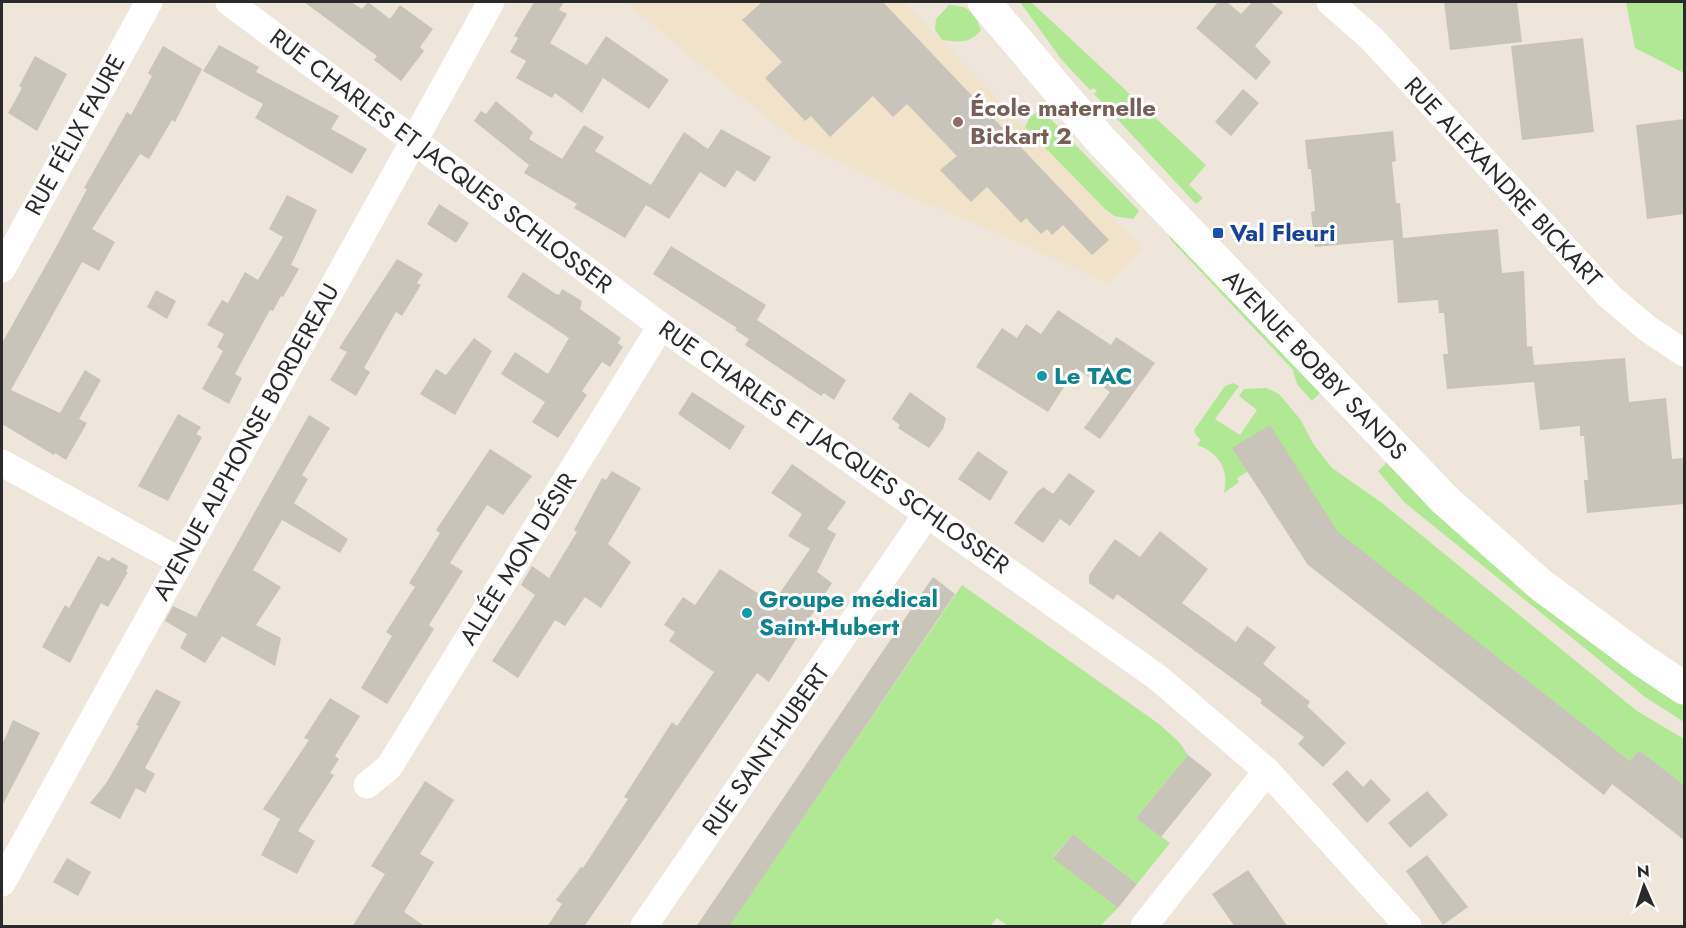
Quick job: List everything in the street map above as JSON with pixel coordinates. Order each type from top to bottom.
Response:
[{"type":"main road","name":"AVENUE BOBBY SANDS","points":[[984,2],[1099,138],[1445,500],[1541,585],[1642,660],[1684,688]]},
{"type":"street","name":"RUE FÉLIX FAURE","points":[[2,269],[149,2]]},
{"type":"street","name":"RUE CHARLES ET JACQUES SCHLOSSER","points":[[229,2],[661,326],[1157,677],[1267,771],[1408,927]]},
{"type":"street","name":"AVENUE ALPHONSE BORDEREAU","points":[[2,883],[491,2]]},
{"type":"street","name":"RUE ALEXANDRE BICKART","points":[[1330,2],[1372,39],[1609,296],[1648,329],[1684,353]]},
{"type":"street","name":"ALLÉE MON DÉSIR","points":[[367,785],[389,767],[661,326]]},
{"type":"street","points":[[2,463],[180,561]]},
{"type":"street","name":"RUE SAINT-HUBERT","points":[[645,927],[927,514]]},
{"type":"street","points":[[1144,927],[1267,771]]},
{"type":"shaded area","points":[[627,2],[904,2],[1138,244],[1141,250],[1108,283],[992,230],[906,195],[796,140],[693,59]]},
{"type":"green space","points":[[1020,2],[1031,2],[1206,165],[1189,185],[1203,198],[1196,204],[1094,94],[1097,91],[1094,88],[1090,90],[1061,59]]},
{"type":"green space","points":[[1626,2],[1684,2],[1684,73],[1635,48]]},
{"type":"green space","points":[[949,5],[970,11],[981,30],[977,35],[968,40],[942,40],[935,30],[936,19]]},
{"type":"green space","points":[[1040,112],[1046,114],[1139,211],[1133,219],[1114,216],[1105,209],[1025,127],[1031,115]]},
{"type":"green space","points":[[1168,234],[1321,392],[1312,401],[1297,384],[1293,370],[1171,240]]},
{"type":"green space","points":[[1233,383],[1239,386],[1215,419],[1240,435],[1257,410],[1239,396],[1244,389],[1266,388],[1279,394],[1300,419],[1314,445],[1332,468],[1382,503],[1637,711],[1684,739],[1684,785],[1639,750],[1630,761],[1338,533],[1270,426],[1247,472],[1237,478],[1239,482],[1224,493],[1225,477],[1221,463],[1212,453],[1197,445],[1201,440],[1194,430],[1225,386]]},
{"type":"green space","points":[[1387,462],[1684,705],[1684,722],[1645,697],[1404,502],[1378,471]]},
{"type":"green space","points":[[962,585],[1159,724],[1179,742],[1188,755],[1136,818],[1170,843],[1137,884],[1073,834],[1053,857],[1118,908],[1100,926],[1008,926],[997,918],[990,926],[729,926]]},
{"type":"building","points":[[304,2],[351,2],[362,9],[368,2],[390,19],[400,5],[433,29],[420,47],[424,51],[401,81],[374,60],[377,56]]},
{"type":"building","points":[[534,2],[564,2],[559,10],[567,14],[550,43],[587,65],[606,36],[669,80],[649,109],[603,78],[582,113],[555,93],[552,98],[516,78],[526,61],[510,52],[518,38],[514,36]]},
{"type":"building","points":[[762,2],[883,2],[1109,240],[1092,255],[1063,225],[1052,235],[1047,229],[1041,234],[1026,218],[1021,223],[987,187],[971,202],[940,170],[957,156],[907,104],[893,117],[873,96],[830,137],[811,116],[805,121],[765,78],[782,62],[742,20]]},
{"type":"building","points":[[1218,2],[1227,2],[1241,14],[1252,2],[1270,2],[1283,12],[1255,46],[1271,62],[1256,80],[1196,28]]},
{"type":"building","points":[[1444,2],[1517,2],[1522,42],[1450,50]]},
{"type":"building","points":[[1583,38],[1594,132],[1522,140],[1511,46]]},
{"type":"building","points":[[219,45],[259,67],[256,72],[339,116],[331,129],[367,149],[352,174],[255,118],[263,104],[203,71]]},
{"type":"building","points":[[163,46],[202,69],[175,122],[172,120],[149,159],[140,154],[92,229],[115,242],[99,271],[82,262],[11,390],[60,413],[85,370],[101,380],[79,419],[87,423],[66,460],[2,424],[2,343],[54,251],[87,189],[84,188],[127,112],[131,115],[152,76],[148,73]]},
{"type":"building","points":[[35,56],[67,74],[37,131],[8,113],[22,88],[19,86]]},
{"type":"building","points":[[1243,89],[1259,103],[1231,136],[1215,122]]},
{"type":"building","points":[[496,101],[533,132],[529,139],[562,159],[584,125],[604,137],[595,151],[651,185],[684,132],[708,149],[721,129],[771,157],[755,182],[737,170],[725,188],[700,172],[669,219],[646,205],[625,238],[574,208],[577,204],[524,173],[529,165],[474,121],[481,111],[486,114]]},
{"type":"building","points":[[1684,119],[1684,214],[1647,219],[1636,125]]},
{"type":"building","points":[[1393,131],[1396,161],[1392,162],[1396,203],[1400,203],[1403,238],[1498,229],[1502,273],[1524,271],[1527,347],[1532,346],[1534,365],[1625,358],[1629,402],[1666,398],[1672,459],[1684,458],[1684,504],[1587,513],[1584,480],[1588,480],[1584,436],[1580,436],[1580,426],[1540,430],[1534,382],[1447,389],[1443,354],[1448,354],[1444,313],[1439,313],[1438,300],[1398,303],[1393,240],[1315,247],[1311,212],[1315,211],[1311,169],[1308,169],[1305,140]]},
{"type":"building","points":[[287,195],[317,210],[291,265],[299,269],[283,297],[281,296],[273,311],[270,310],[235,374],[242,378],[229,404],[202,389],[223,351],[217,347],[224,334],[207,325],[222,300],[228,303],[245,272],[258,280],[283,237],[269,229]]},
{"type":"building","points":[[439,204],[469,223],[456,243],[427,224]]},
{"type":"building","points":[[671,246],[766,305],[757,320],[846,380],[834,400],[824,393],[821,396],[745,345],[749,339],[735,330],[737,328],[653,274]]},
{"type":"building","points":[[397,259],[423,274],[417,283],[421,285],[402,316],[396,312],[364,368],[370,372],[356,396],[330,380],[347,352],[339,348]]},
{"type":"building","points":[[523,272],[556,294],[559,295],[562,289],[582,301],[580,309],[621,338],[618,343],[623,347],[610,367],[602,362],[582,391],[587,395],[558,438],[532,422],[545,402],[501,374],[515,352],[548,374],[569,338],[507,297]]},
{"type":"building","points":[[156,290],[176,301],[167,319],[147,307]]},
{"type":"building","points":[[1058,310],[1111,345],[1116,337],[1155,363],[1100,439],[1084,428],[1110,392],[1076,368],[1048,412],[976,367],[1002,328],[1017,338],[1026,324],[1041,334]]},
{"type":"building","points":[[474,338],[492,351],[455,415],[420,394],[436,369],[446,375]]},
{"type":"building","points":[[692,392],[745,426],[730,450],[678,414]]},
{"type":"building","points":[[910,392],[946,418],[943,429],[929,448],[898,428],[900,425],[892,419]]},
{"type":"building","points":[[178,414],[201,427],[196,434],[202,437],[168,501],[138,486]]},
{"type":"building","points":[[309,415],[330,428],[302,475],[308,479],[294,503],[348,539],[340,553],[282,520],[253,570],[281,587],[256,625],[281,638],[275,666],[222,636],[205,663],[180,648],[187,634],[165,621],[173,606],[196,617]]},
{"type":"building","points":[[1270,425],[1338,532],[1630,761],[1639,750],[1684,785],[1684,840],[1612,784],[1604,795],[1308,565],[1232,448]]},
{"type":"building","points":[[490,449],[532,476],[503,515],[487,505],[450,563],[463,571],[429,625],[434,629],[387,704],[361,688],[392,636],[386,632],[415,587],[409,583],[440,533],[436,530]]},
{"type":"building","points":[[978,451],[1008,472],[990,501],[958,479]]},
{"type":"building","points":[[792,464],[846,502],[827,529],[836,534],[817,572],[832,583],[769,682],[757,673],[584,927],[547,927],[562,904],[556,900],[581,867],[583,868],[628,799],[624,797],[672,722],[677,726],[714,672],[669,641],[675,632],[664,625],[683,597],[695,605],[720,569],[773,603],[810,549],[788,536],[802,514],[771,493]]},
{"type":"building","points":[[612,471],[641,488],[608,544],[631,562],[601,608],[585,597],[565,626],[555,620],[518,678],[492,661],[535,595],[521,585],[532,566],[549,578],[577,532],[574,530],[602,478],[606,480]]},
{"type":"building","points":[[1069,473],[1095,491],[1070,526],[1060,519],[1043,543],[1014,523],[1037,492],[1043,487],[1053,494]]},
{"type":"building","points":[[1160,531],[1208,569],[1182,603],[1236,642],[1247,626],[1276,647],[1263,664],[1310,702],[1307,706],[1346,743],[1323,767],[1298,744],[1304,737],[1260,703],[1262,700],[1117,594],[1113,600],[1089,583],[1089,575],[1115,539],[1140,557]]},
{"type":"building","points":[[98,556],[109,561],[112,557],[128,566],[126,572],[128,572],[108,607],[101,603],[70,663],[42,647],[65,605],[69,608]]},
{"type":"building","points":[[933,577],[955,594],[729,927],[696,927]]},
{"type":"building","points":[[156,689],[181,702],[145,768],[155,774],[145,793],[136,788],[120,819],[90,803],[107,782],[139,726],[136,725]]},
{"type":"building","points":[[330,698],[360,716],[335,756],[339,759],[330,773],[334,775],[298,831],[315,841],[297,874],[261,855],[280,819],[263,809],[309,740],[304,738]]},
{"type":"building","points":[[13,720],[40,733],[2,806],[2,745]]},
{"type":"building","points":[[1188,755],[1212,774],[1161,837],[1136,818]]},
{"type":"building","points":[[1347,770],[1363,787],[1371,779],[1391,800],[1367,823],[1332,784]]},
{"type":"building","points":[[425,781],[454,800],[420,854],[434,862],[404,912],[426,927],[352,927],[385,874],[371,866]]},
{"type":"building","points":[[1427,791],[1448,815],[1410,848],[1388,823]]},
{"type":"building","points":[[1073,834],[1137,884],[1118,908],[1053,858]]},
{"type":"building","points":[[1427,855],[1468,907],[1443,925],[1406,871]]},
{"type":"building","points":[[67,858],[91,872],[78,896],[53,882]]},
{"type":"building","points":[[1248,870],[1288,927],[1235,927],[1212,894]]},
{"type":"place","name":"École maternelle Bickart 2","points":[[958,122]]},
{"type":"place","name":"Val Fleuri","points":[[1218,233]]},
{"type":"place","name":"Le TAC","points":[[1042,376]]},
{"type":"place","name":"Groupe médical Saint-Hubert","points":[[747,613]]}]
